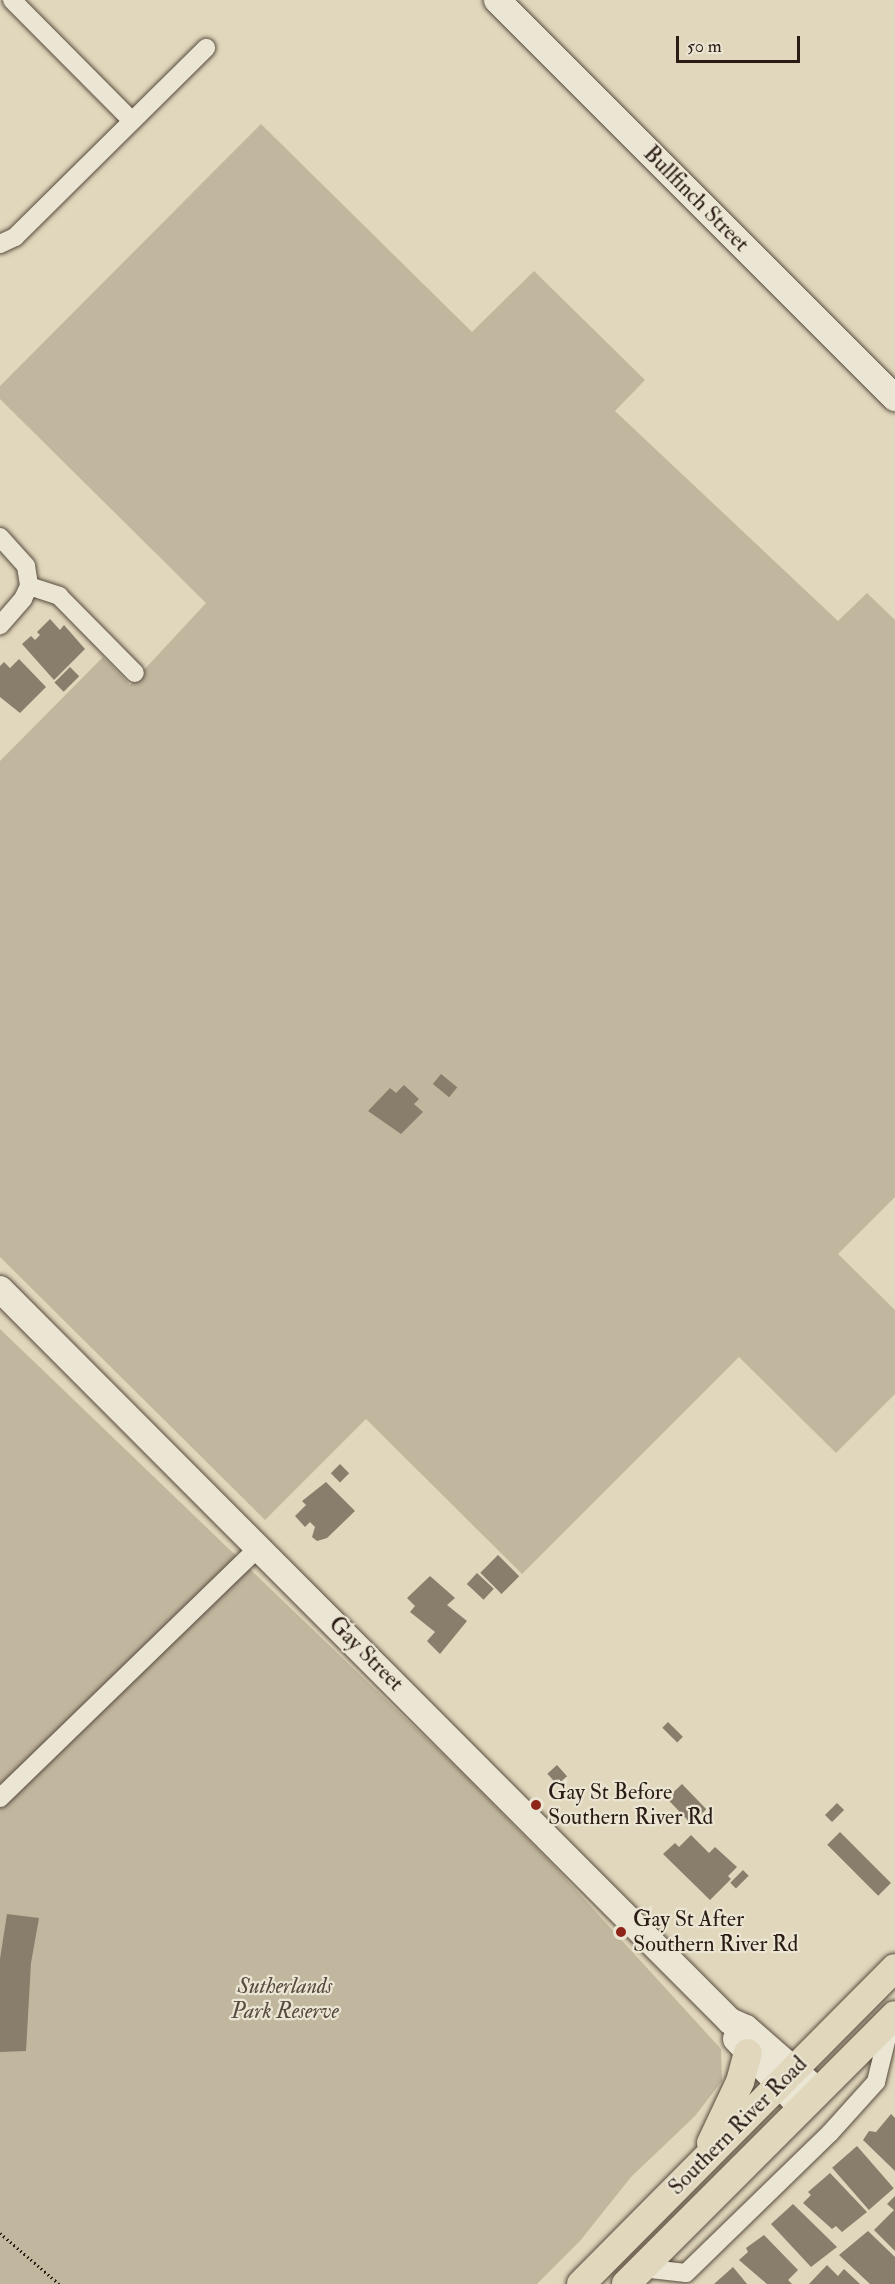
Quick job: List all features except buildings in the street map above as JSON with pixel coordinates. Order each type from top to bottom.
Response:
[{"type":"main road","name":"Bullfinch Street","points":[[497,0],[895,398]]},
{"type":"main road","name":"Gay Street","points":[[0,1289],[260,1546],[730,2021],[746,2028],[786,2077],[809,2099]]},
{"type":"main road","name":"Southern River Road","points":[[581,2284],[895,1968]]},
{"type":"main road","name":"Southern River Road","points":[[634,2276],[893,2017]]},
{"type":"main road","name":"Gay Street","points":[[730,2021],[735,2038],[747,2052],[786,2077]]},
{"type":"main road","points":[[707,2157],[719,2122],[740,2082],[747,2052]]},
{"type":"street","points":[[12,0],[132,121]]},
{"type":"street","points":[[0,244],[15,237],[206,48]]},
{"type":"street","points":[[0,537],[26,566],[29,586],[23,599],[0,625]]},
{"type":"street","points":[[29,586],[59,596],[135,673]]},
{"type":"street","points":[[0,1798],[260,1546]]},
{"type":"street","name":"Southern River Road","points":[[634,2276],[686,2273],[830,2133],[876,2082],[893,2017]]},
{"type":"path","points":[[0,2233],[59,2284]]},
{"type":"green space","points":[[261,124],[472,332],[534,271],[645,380],[615,411],[838,621],[867,593],[895,620],[895,1197],[838,1254],[895,1310],[895,1394],[836,1453],[739,1357],[522,1574],[366,1419],[265,1520],[0,1257],[0,761],[103,657],[130,685],[206,603],[0,399],[0,386]]},
{"type":"green space","name":"Sutherlands Park Reserve","points":[[0,1329],[457,1768],[554,1866],[721,2049],[722,2081],[695,2116],[631,2177],[580,2241],[537,2284],[0,2284]]},
{"type":"place","name":"Gay St Before Southern River Rd","points":[[536,1805]]},
{"type":"place","name":"Gay St After Southern River Rd","points":[[621,1932]]}]
